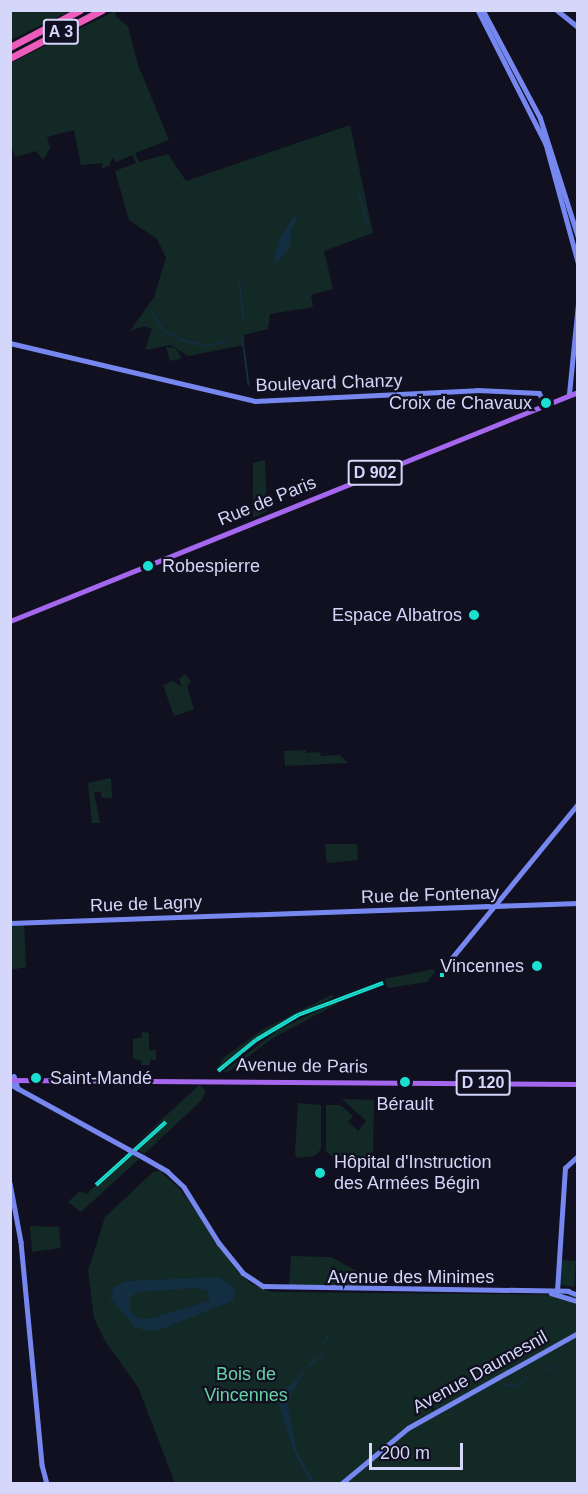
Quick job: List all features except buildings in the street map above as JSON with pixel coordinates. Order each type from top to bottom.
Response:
[{"type":"highway","name":"A 3","points":[[10,47],[80,10]]},
{"type":"highway","name":"A 3","points":[[10,58],[102,10]]},
{"type":"main road","points":[[478,10],[546,144],[578,262]]},
{"type":"main road","points":[[483,10],[540,117],[578,236]]},
{"type":"main road","points":[[556,10],[578,27]]},
{"type":"main road","points":[[569,394],[578,304]]},
{"type":"main road","name":"Boulevard Chanzy","points":[[10,343],[255,401],[477,390],[539,393],[545,402]]},
{"type":"main road","points":[[571,358],[578,355]]},
{"type":"main road","name":"Rue de Paris","points":[[10,621],[545,402],[578,392]]},
{"type":"main road","points":[[451,959],[578,804]]},
{"type":"main road","name":"Rue de Fontenay","points":[[283,913],[578,903]]},
{"type":"main road","name":"Rue de Lagny","points":[[10,922],[283,913]]},
{"type":"main road","name":"Avenue de Paris","points":[[12,1079],[578,1084]]},
{"type":"main road","name":"Avenue des Minimes","points":[[12,1079],[18,1088],[159,1166],[184,1187],[218,1242],[243,1273],[273,1288],[577,1293]]},
{"type":"main road","points":[[556,1291],[565,1168],[577,1157]]},
{"type":"main road","points":[[10,1183],[17,1223],[47,1484]]},
{"type":"main road","points":[[10,1223],[17,1223]]},
{"type":"main road","name":"Avenue des Minimes","points":[[548,1291],[578,1300]]},
{"type":"main road","points":[[569,1299],[577,1293]]},
{"type":"main road","name":"Avenue Daumesnil","points":[[341,1484],[408,1428],[578,1333]]},
{"type":"green space","points":[[11,10],[70,10],[70,11],[11,40]]},
{"type":"green space","points":[[115,11],[116,17],[128,26],[138,65],[169,140],[135,153],[139,162],[168,154],[186,181],[350,125],[373,233],[324,251],[333,289],[311,295],[313,307],[270,314],[268,329],[244,335],[244,345],[188,356],[175,348],[182,358],[170,361],[166,347],[174,348],[171,345],[145,350],[152,329],[144,326],[130,331],[154,297],[166,258],[157,239],[129,220],[115,171],[136,163],[132,155],[116,162],[112,157],[110,165],[101,169],[103,163],[81,165],[74,130],[47,137],[50,148],[43,160],[36,151],[15,157],[11,144],[11,63]]},
{"type":"green space","points":[[265,460],[267,511],[253,518],[253,463]]},
{"type":"green space","points":[[185,674],[191,681],[187,686],[194,709],[174,716],[163,685],[173,681],[182,687],[179,679]]},
{"type":"green space","points":[[306,750],[306,753],[320,752],[321,756],[340,755],[348,763],[285,766],[284,751]]},
{"type":"green space","points":[[111,778],[112,798],[102,798],[101,792],[94,792],[100,823],[92,823],[88,783]]},
{"type":"green space","points":[[325,844],[357,844],[358,860],[327,863]]},
{"type":"green space","points":[[24,923],[26,967],[11,970],[11,926]]},
{"type":"green space","points":[[434,969],[435,972],[427,982],[388,988],[384,979]]},
{"type":"green space","points":[[331,995],[334,997],[282,1022],[217,1070],[223,1058],[262,1030]]},
{"type":"green space","points":[[337,1001],[337,1004],[273,1038],[228,1072],[223,1072],[278,1030]]},
{"type":"green space","points":[[142,1032],[149,1033],[149,1050],[156,1050],[156,1061],[150,1059],[150,1065],[141,1065],[141,1060],[133,1059],[133,1039],[142,1037]]},
{"type":"green space","points":[[199,1085],[206,1091],[202,1100],[144,1154],[138,1150],[167,1124],[164,1120],[132,1147]]},
{"type":"green space","points":[[342,1099],[374,1100],[373,1158],[331,1156],[326,1151],[326,1105],[340,1105],[353,1116],[348,1122],[358,1131],[366,1121]]},
{"type":"green space","points":[[298,1103],[321,1105],[321,1149],[315,1156],[297,1158],[295,1153]]},
{"type":"green space","points":[[133,1155],[139,1159],[81,1212],[68,1202],[80,1191],[86,1194]]},
{"type":"green space","name":"Bois de Vincennes","points":[[160,1171],[181,1190],[237,1271],[251,1284],[272,1292],[577,1295],[577,1483],[175,1483],[138,1387],[105,1341],[94,1318],[88,1271],[105,1217],[153,1172]]},
{"type":"green space","points":[[30,1226],[59,1227],[61,1248],[32,1252]]},
{"type":"green space","points":[[291,1256],[331,1257],[360,1273],[360,1286],[289,1285]]},
{"type":"green space","points":[[561,1260],[576,1261],[574,1287],[560,1285]]},
{"type":"water","points":[[294,216],[298,217],[291,230],[290,248],[276,263],[273,260],[280,238]]},
{"type":"water","points":[[219,1277],[235,1288],[233,1301],[159,1330],[146,1331],[135,1327],[110,1298],[114,1287],[126,1281]],"holes":[[[194,1288],[208,1291],[209,1301],[149,1319],[139,1318],[130,1311],[130,1299],[137,1292]]]},
{"type":"water","points":[[331,1330],[322,1346],[323,1356],[306,1368],[287,1402],[296,1450],[315,1483],[311,1483],[294,1452],[275,1392],[292,1384],[310,1362],[321,1356],[322,1344]]},
{"type":"waterway","points":[[359,190],[368,225]]},
{"type":"waterway","points":[[240,283],[241,295]]},
{"type":"waterway","points":[[241,297],[243,309]]},
{"type":"waterway","points":[[243,310],[244,319]]},
{"type":"waterway","points":[[151,311],[165,332],[182,340],[205,346],[226,341]]},
{"type":"waterway","points":[[243,339],[249,385]]},
{"type":"waterway","points":[[548,1370],[554,1366]]},
{"type":"waterway","points":[[504,1384],[515,1386],[531,1375]]},
{"type":"railway","points":[[218,1071],[256,1040],[298,1015],[383,983]]},
{"type":"railway","points":[[96,1185],[166,1122]]},
{"type":"place","name":"Croix de Chavaux","points":[[546,403]]},
{"type":"place","name":"Robespierre","points":[[148,566]]},
{"type":"place","name":"Espace Albatros","points":[[474,615]]},
{"type":"place","name":"Vincennes","points":[[537,966]]},
{"type":"place","name":"Saint-Mandé","points":[[36,1078]]},
{"type":"place","name":"Bérault","points":[[405,1082]]},
{"type":"place","name":"Hôpital d'Instruction des Armées Bégin","points":[[320,1173]]}]
